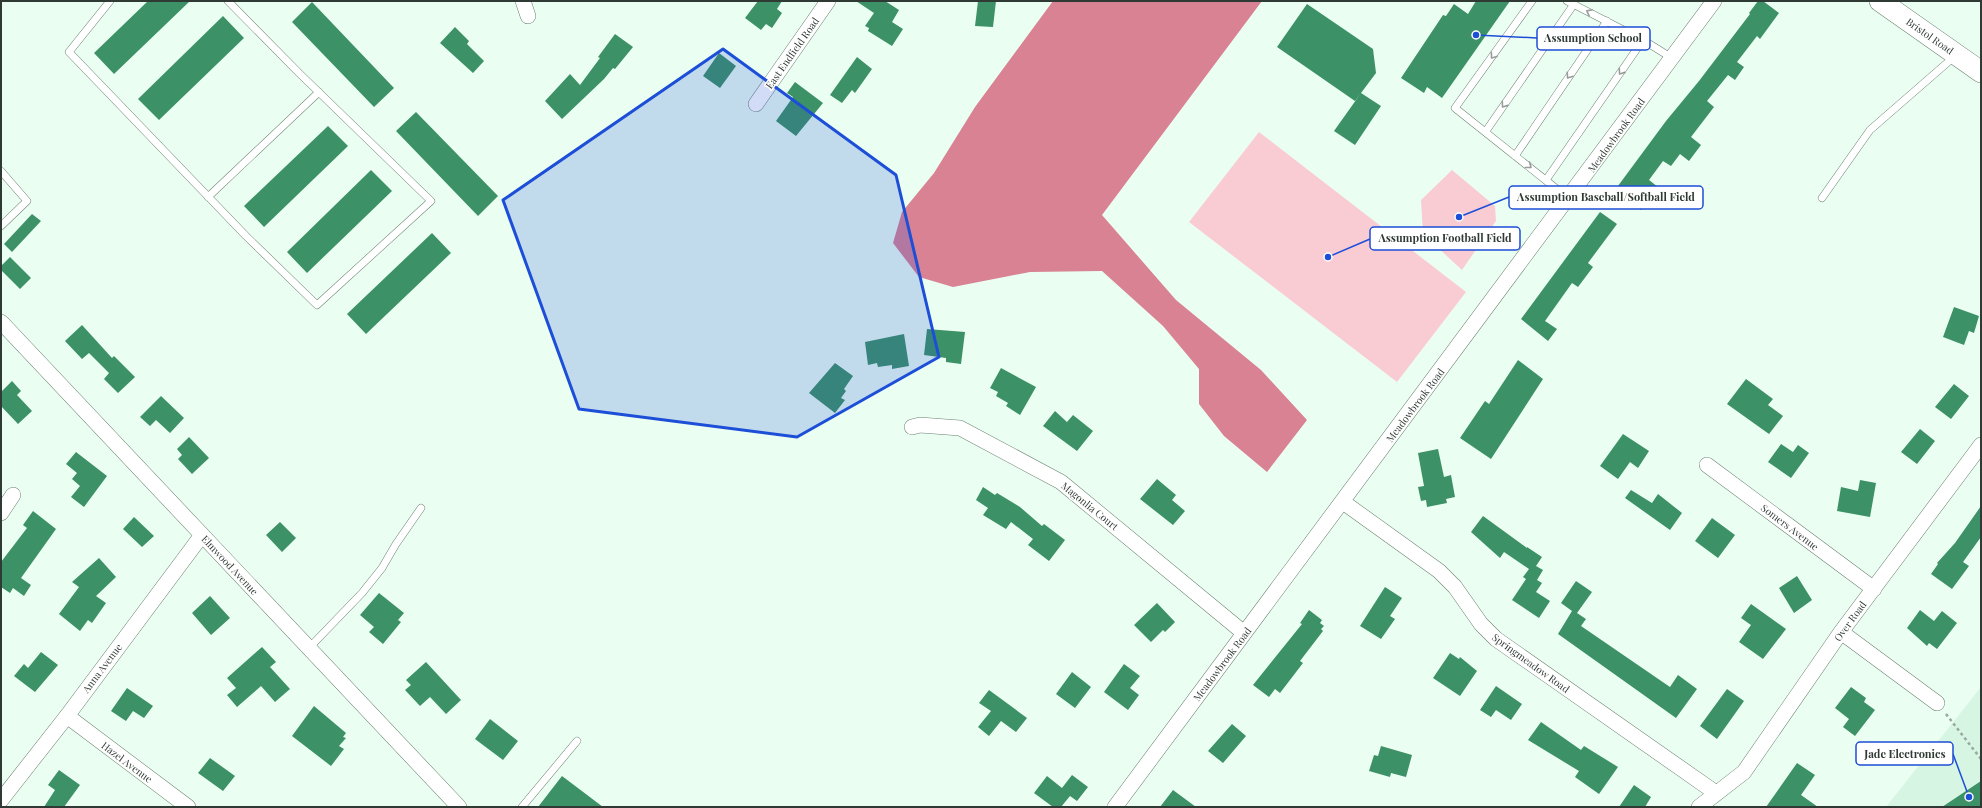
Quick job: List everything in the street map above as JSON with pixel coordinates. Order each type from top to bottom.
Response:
[{"type":"main road","name":"Bristol Road","points":[[1880,1],[1981,72]]},
{"type":"street","points":[[523,1],[528,16]]},
{"type":"street","name":"East Endfield Road","points":[[756,104],[828,1]]},
{"type":"street","name":"Meadowbrook Road","points":[[1115,807],[1569,199],[1714,1]]},
{"type":"street","name":"Elmwood Avenue","points":[[1,322],[459,807]]},
{"type":"street","name":"Magonlia Court","points":[[912,428],[920,425],[960,428],[1061,482],[1244,633]]},
{"type":"street","name":"Over Road","points":[[1699,807],[1744,772],[1841,632],[1981,445]]},
{"type":"street","name":"Somers Avenue","points":[[1707,465],[1874,589]]},
{"type":"street","points":[[1,513],[13,496]]},
{"type":"street","name":"Springmeadow Road","points":[[1343,502],[1439,571],[1455,587],[1481,624],[1496,639],[1716,793]]},
{"type":"street","name":"Anna Avenue","points":[[1,800],[67,716],[202,535]]},
{"type":"street","points":[[1841,632],[1937,703]]},
{"type":"street","name":"Hazel Avenue","points":[[67,716],[188,807]]},
{"type":"lane","points":[[110,1],[69,52],[208,197],[317,305],[431,201],[228,1]]},
{"type":"lane","points":[[1532,1],[1455,108],[1486,131],[1569,199]]},
{"type":"lane","points":[[1486,131],[1570,2],[1607,20],[1672,58]]},
{"type":"lane","points":[[1515,156],[1607,20]]},
{"type":"lane","points":[[1546,180],[1643,40]]},
{"type":"lane","points":[[1822,198],[1870,130],[1957,55]]},
{"type":"lane","points":[[208,197],[319,92]]},
{"type":"lane","points":[[1,171],[26,201],[1,226]]},
{"type":"lane","points":[[308,648],[362,593],[382,568],[396,544],[421,508]]},
{"type":"lane","points":[[522,807],[577,741]]},
{"type":"path","points":[[1937,703],[1981,759]]},
{"type":"highlighted area","points":[[723,49],[896,175],[939,357],[797,437],[579,409],[503,200]]},
{"type":"shaded area","points":[[1053,1],[1262,1],[1102,215],[1176,300],[1261,370],[1307,420],[1267,472],[1224,436],[1199,404],[1199,369],[1163,326],[1102,271],[1030,272],[953,287],[919,277],[893,243],[902,212],[934,173],[975,107]]},
{"type":"shaded area","points":[[1259,132],[1466,292],[1397,382],[1189,222]]},
{"type":"shaded area","points":[[1452,170],[1495,206],[1496,221],[1462,270],[1423,234],[1421,200]]},
{"type":"shaded area","points":[[1981,687],[1981,807],[1886,807]]},
{"type":"building","points":[[148,1],[190,1],[114,74],[94,53]]},
{"type":"building","points":[[758,1],[782,1],[777,9],[782,13],[772,28],[766,24],[761,30],[745,18]]},
{"type":"building","points":[[856,1],[885,1],[899,10],[892,22],[903,29],[892,46],[868,31],[869,28],[865,26],[874,13]]},
{"type":"building","points":[[978,1],[996,1],[993,27],[975,26]]},
{"type":"building","points":[[1476,1],[1510,1],[1442,98],[1427,87],[1424,93],[1401,78],[1443,15],[1446,16],[1454,4],[1468,14]]},
{"type":"building","points":[[1758,1],[1763,1],[1779,13],[1760,39],[1757,36],[1737,62],[1744,67],[1735,80],[1728,75],[1707,101],[1714,107],[1691,137],[1701,145],[1689,161],[1680,154],[1671,166],[1663,161],[1649,180],[1658,187],[1641,210],[1615,190],[1666,121],[1699,81],[1750,14],[1749,13]]},
{"type":"building","points":[[312,2],[394,88],[374,107],[292,22]]},
{"type":"building","points":[[1307,4],[1373,49],[1376,73],[1355,101],[1277,47]]},
{"type":"building","points":[[223,16],[244,38],[159,120],[138,99]]},
{"type":"building","points":[[455,27],[469,41],[467,44],[484,61],[473,73],[440,43]]},
{"type":"building","points":[[615,34],[633,47],[615,69],[613,68],[604,79],[562,119],[545,101],[570,74],[580,85],[600,58],[598,57]]},
{"type":"building","points":[[719,53],[736,66],[720,88],[703,76]]},
{"type":"building","points":[[857,57],[872,69],[855,93],[852,90],[842,103],[830,95]]},
{"type":"building","points":[[795,82],[823,103],[796,136],[776,121],[793,97],[787,93]]},
{"type":"building","points":[[1361,93],[1381,106],[1355,145],[1334,131]]},
{"type":"building","points":[[416,112],[498,196],[478,216],[396,131]]},
{"type":"building","points":[[328,126],[348,146],[264,227],[244,206]]},
{"type":"building","points":[[371,170],[392,191],[307,273],[287,252]]},
{"type":"building","points":[[1600,212],[1617,224],[1588,263],[1593,267],[1578,287],[1572,283],[1545,321],[1557,329],[1548,341],[1521,319]]},
{"type":"building","points":[[32,214],[41,221],[12,252],[4,244]]},
{"type":"building","points":[[432,233],[451,253],[366,334],[347,314]]},
{"type":"building","points":[[10,257],[31,278],[20,289],[1,270],[1,266]]},
{"type":"building","points":[[1954,307],[1979,316],[1974,333],[1969,331],[1964,345],[1943,337]]},
{"type":"building","points":[[82,325],[112,358],[114,356],[135,377],[118,393],[104,379],[109,373],[89,353],[82,359],[65,341]]},
{"type":"building","points":[[927,329],[965,332],[961,364],[946,362],[946,358],[924,355]]},
{"type":"building","points":[[904,334],[909,366],[892,369],[892,365],[878,367],[877,363],[868,365],[865,342]]},
{"type":"building","points":[[1518,360],[1543,379],[1491,459],[1460,438],[1485,401],[1489,404]]},
{"type":"building","points":[[835,363],[853,376],[844,389],[846,391],[841,398],[845,400],[835,413],[809,393]]},
{"type":"building","points":[[1001,368],[1036,387],[1020,415],[1006,406],[1008,403],[996,396],[998,392],[990,388]]},
{"type":"building","points":[[1746,379],[1773,399],[1768,405],[1783,416],[1769,434],[1727,404]]},
{"type":"building","points":[[12,381],[21,391],[17,395],[32,411],[18,424],[1,406],[1,392]]},
{"type":"building","points":[[1954,384],[1969,396],[1951,419],[1935,407]]},
{"type":"building","points":[[161,396],[184,418],[170,433],[156,420],[150,426],[140,417]]},
{"type":"building","points":[[1055,411],[1067,422],[1073,415],[1093,431],[1077,451],[1043,426]]},
{"type":"building","points":[[1920,429],[1935,441],[1917,464],[1901,452]]},
{"type":"building","points":[[1623,434],[1649,451],[1638,468],[1630,462],[1618,479],[1600,466]]},
{"type":"building","points":[[189,437],[209,458],[192,474],[178,459],[182,455],[177,449]]},
{"type":"building","points":[[1781,444],[1793,452],[1798,445],[1809,453],[1791,478],[1768,462]]},
{"type":"building","points":[[1438,449],[1444,477],[1451,475],[1455,497],[1446,499],[1447,503],[1427,507],[1426,500],[1421,501],[1418,487],[1424,486],[1418,453]]},
{"type":"building","points":[[76,452],[107,476],[84,507],[71,497],[80,486],[72,479],[77,473],[66,464]]},
{"type":"building","points":[[1157,479],[1176,495],[1172,500],[1185,511],[1173,525],[1140,499]]},
{"type":"building","points":[[1860,480],[1876,483],[1870,517],[1837,511],[1841,487],[1858,491]]},
{"type":"building","points":[[983,487],[995,495],[997,493],[1020,507],[1042,526],[1044,524],[1065,540],[1049,561],[1028,545],[1033,539],[1011,522],[1006,529],[983,515],[988,508],[976,500]]},
{"type":"building","points":[[1631,490],[1652,503],[1658,494],[1682,513],[1670,530],[1625,498]]},
{"type":"building","points":[[1981,506],[1981,537],[1963,562],[1969,566],[1952,589],[1931,574],[1938,564],[1937,563],[1955,543]]},
{"type":"building","points":[[33,511],[56,529],[21,578],[31,585],[24,596],[13,588],[10,593],[1,587],[1,562],[27,528],[23,525]]},
{"type":"building","points":[[1483,516],[1542,557],[1536,566],[1543,570],[1537,580],[1542,583],[1536,592],[1550,601],[1539,618],[1512,600],[1526,579],[1523,577],[1529,569],[1504,552],[1500,558],[1471,532]]},
{"type":"building","points":[[134,517],[154,536],[142,547],[123,529]]},
{"type":"building","points":[[1712,518],[1735,535],[1718,558],[1695,541]]},
{"type":"building","points":[[280,522],[296,538],[282,552],[266,535]]},
{"type":"building","points":[[99,558],[116,577],[96,596],[106,603],[92,623],[88,620],[80,631],[59,614],[79,587],[72,582]]},
{"type":"building","points":[[1797,576],[1812,600],[1794,613],[1779,588]]},
{"type":"building","points":[[1576,581],[1592,592],[1577,613],[1586,619],[1581,626],[1670,687],[1678,675],[1697,689],[1676,718],[1558,634],[1572,611],[1561,603]]},
{"type":"building","points":[[1385,587],[1402,598],[1390,616],[1395,619],[1381,639],[1360,626]]},
{"type":"building","points":[[379,593],[404,613],[398,620],[401,622],[383,644],[369,632],[374,627],[360,615]]},
{"type":"building","points":[[210,596],[230,618],[211,635],[192,613]]},
{"type":"building","points":[[1157,603],[1175,622],[1165,632],[1163,630],[1151,642],[1134,625]]},
{"type":"building","points":[[1751,604],[1786,629],[1763,659],[1739,642],[1751,625],[1741,618]]},
{"type":"building","points":[[1309,610],[1322,620],[1320,623],[1324,626],[1321,629],[1323,631],[1300,661],[1303,663],[1280,693],[1275,689],[1269,697],[1253,685],[1302,624],[1300,623]]},
{"type":"building","points":[[1920,610],[1934,621],[1942,611],[1957,623],[1937,649],[1929,643],[1927,646],[1907,628]]},
{"type":"building","points":[[262,647],[276,662],[270,667],[290,689],[275,702],[261,686],[237,707],[227,695],[236,688],[227,678]]},
{"type":"building","points":[[41,652],[58,665],[35,692],[14,676],[24,664],[28,668]]},
{"type":"building","points":[[1450,653],[1459,659],[1460,657],[1477,671],[1460,696],[1433,678]]},
{"type":"building","points":[[426,662],[461,700],[446,714],[430,697],[420,706],[405,690],[411,685],[406,680]]},
{"type":"building","points":[[1124,664],[1140,676],[1130,688],[1139,695],[1128,710],[1104,692]]},
{"type":"building","points":[[1072,672],[1091,687],[1075,708],[1056,694]]},
{"type":"building","points":[[1496,686],[1522,704],[1511,720],[1496,710],[1491,717],[1480,710]]},
{"type":"building","points":[[1851,687],[1866,698],[1864,702],[1875,710],[1855,736],[1843,727],[1849,719],[1835,708]]},
{"type":"building","points":[[127,688],[153,706],[144,718],[133,711],[126,721],[111,711]]},
{"type":"building","points":[[1727,689],[1744,701],[1717,739],[1700,726]]},
{"type":"building","points":[[989,690],[1027,718],[1016,732],[1001,721],[989,736],[978,727],[991,711],[979,703]]},
{"type":"building","points":[[314,706],[346,733],[343,737],[346,738],[339,746],[344,749],[331,766],[292,736]]},
{"type":"building","points":[[490,719],[518,741],[503,760],[475,739]]},
{"type":"building","points":[[1541,722],[1581,750],[1584,746],[1618,767],[1599,794],[1575,777],[1579,771],[1528,740]]},
{"type":"building","points":[[1232,724],[1246,736],[1223,763],[1208,751]]},
{"type":"building","points":[[1381,746],[1412,755],[1406,777],[1391,773],[1390,777],[1369,771],[1374,755],[1378,756]]},
{"type":"building","points":[[210,758],[235,776],[223,791],[198,773]]},
{"type":"building","points":[[1797,763],[1815,775],[1801,795],[1818,807],[1766,807]]},
{"type":"building","points":[[59,770],[80,785],[64,807],[44,807],[55,790],[48,785]]},
{"type":"building","points":[[1072,775],[1088,787],[1077,801],[1070,796],[1061,807],[1053,807],[1034,793],[1047,776],[1062,788]]},
{"type":"building","points":[[562,776],[603,807],[538,807]]},
{"type":"building","points":[[1981,781],[1981,807],[1942,807]]},
{"type":"building","points":[[1634,785],[1651,797],[1645,807],[1619,807]]},
{"type":"building","points":[[1173,790],[1196,807],[1160,807]]},
{"type":"place","name":"Assumption School","points":[[1476,35]]},
{"type":"place","name":"Assumption Baseball/Softball Field","points":[[1459,217]]},
{"type":"place","name":"Assumption Football Field","points":[[1328,257]]},
{"type":"place","name":"Jade Electronics","points":[[1969,797]]}]
